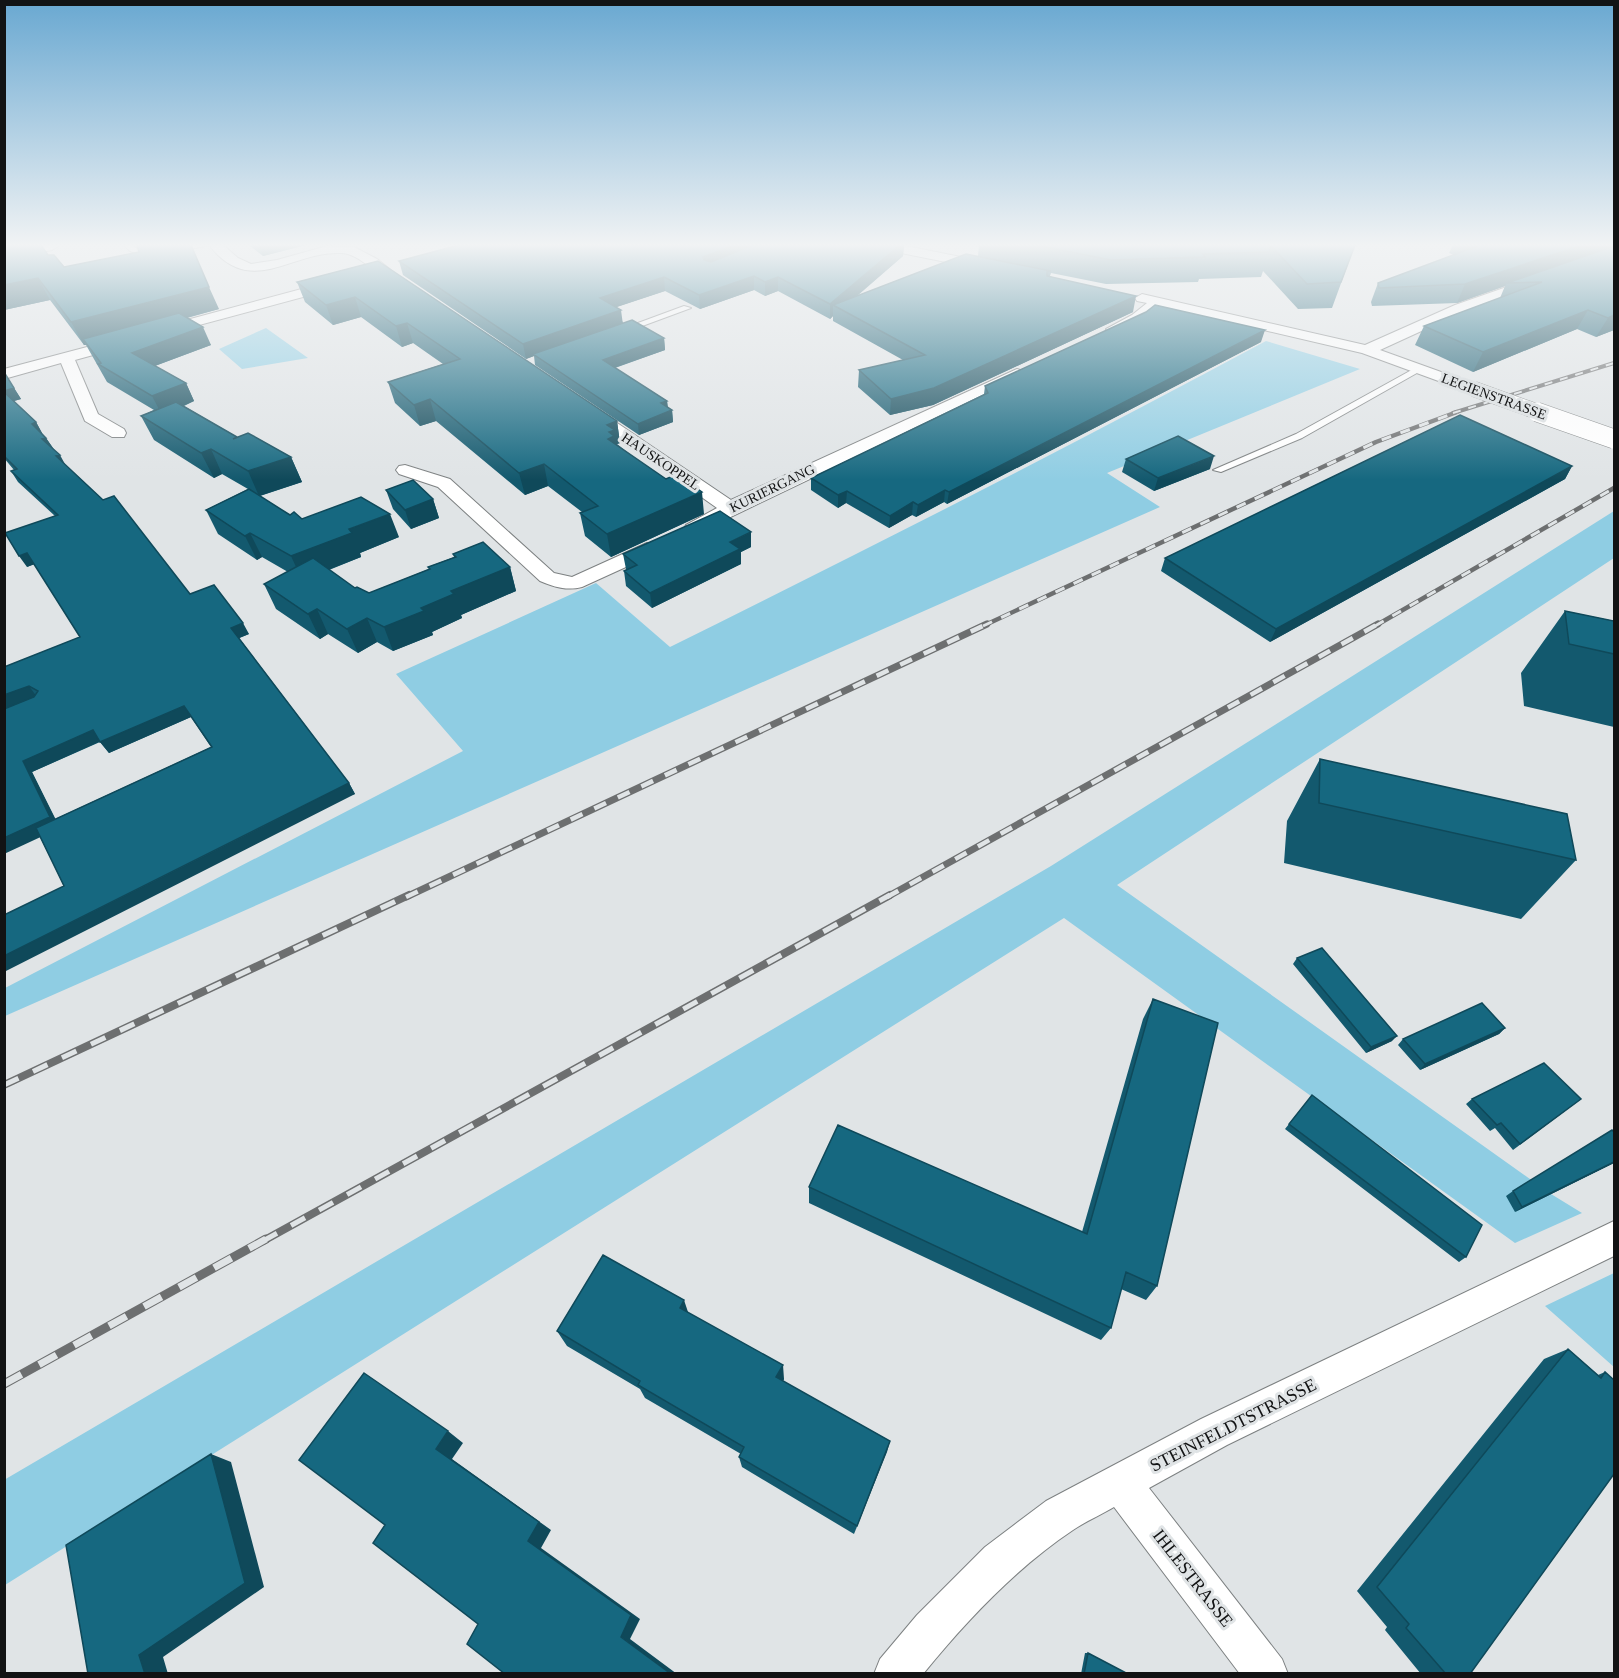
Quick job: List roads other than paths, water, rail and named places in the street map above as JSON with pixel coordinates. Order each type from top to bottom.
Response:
[{"type":"street","points":[[4,374],[192,323]]},
{"type":"street","points":[[1094,338],[1126,323]]},
{"type":"street","name":"LEGIENSTRASSE","points":[[1250,323],[1367,350],[1614,440]]},
{"type":"street","points":[[1367,350],[1426,323]]},
{"type":"street","points":[[67,358],[92,417],[118,433]]},
{"type":"street","name":"KURIERGANG","points":[[405,470],[444,483],[547,577],[560,582],[575,583],[711,521],[730,507],[1030,368]]},
{"type":"street","name":"HAUSKOPPEL","points":[[578,404],[730,507]]},
{"type":"street","name":"STEINFELDTSTRASSE","points":[[895,1674],[932,1630],[999,1561],[1060,1515],[1214,1432],[1614,1238]]},
{"type":"street","name":"IHLESTRASSE","points":[[1120,1483],[1267,1674]]},
{"type":"lane","points":[[609,335],[643,323]]},
{"type":"lane","points":[[1218,470],[1299,436],[1420,369]]},
{"type":"railway","points":[[1453,413],[1614,363]]},
{"type":"railway","points":[[983,626],[1376,442],[1457,412]]},
{"type":"railway","points":[[1375,626],[1614,488]]},
{"type":"railway","points":[[406,897],[987,624]]},
{"type":"railway","points":[[887,897],[1378,624]]},
{"type":"railway","points":[[4,1085],[409,895]]},
{"type":"railway","points":[[263,1241],[890,895]]},
{"type":"railway","points":[[4,1384],[266,1239]]}]
